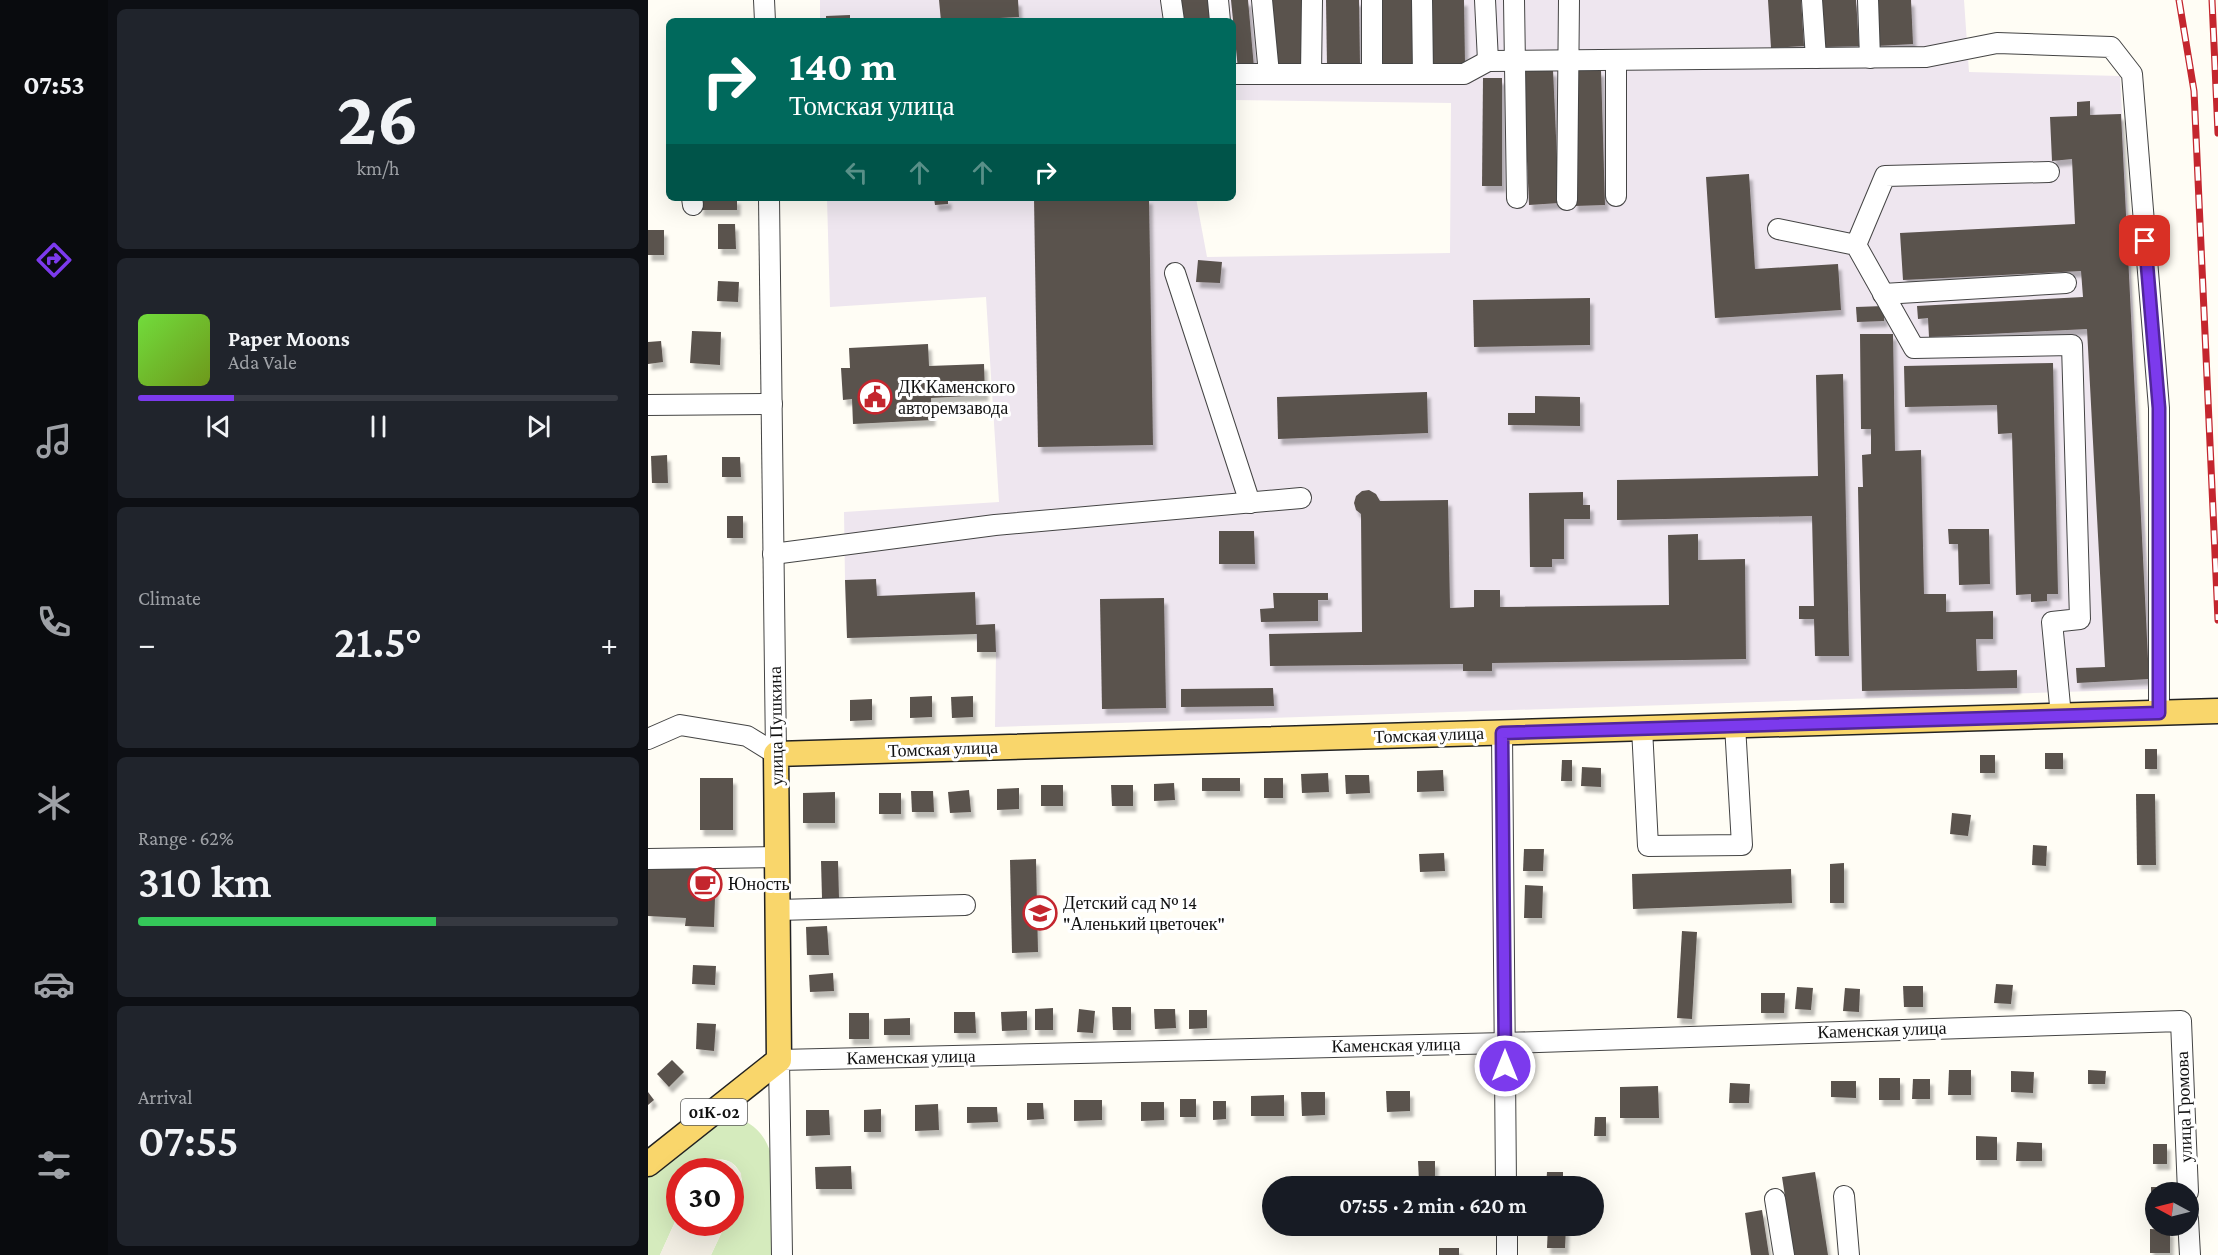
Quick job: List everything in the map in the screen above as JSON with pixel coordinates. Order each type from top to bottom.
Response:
[{"type":"main road","name":"Томская улица","points":[[776,754],[2218,711]]},
{"type":"main road","name":"улица Пушкина","points":[[776,754],[779,1060]]},
{"type":"main road","name":"01К-02","points":[[648,1164],[779,1060]]},
{"type":"street","points":[[764,0],[765,18]]},
{"type":"street","points":[[1172,0],[1174,18]]},
{"type":"street","points":[[1218,0],[1220,18]]},
{"type":"street","points":[[1262,0],[1269,74]]},
{"type":"street","points":[[1311,74],[1312,0]]},
{"type":"street","points":[[1372,0],[1372,74]]},
{"type":"street","points":[[1422,0],[1423,74]]},
{"type":"street","points":[[1485,0],[1488,61]]},
{"type":"street","points":[[1514,0],[1516,198]]},
{"type":"street","points":[[1567,200],[1569,0]]},
{"type":"street","points":[[1812,0],[1816,58]]},
{"type":"street","points":[[1868,0],[1870,58]]},
{"type":"street","points":[[1236,74],[1464,74],[1488,61],[1926,57],[1997,43],[2111,47],[2132,74],[2159,408],[2159,713]]},
{"type":"street","points":[[1616,60],[1616,196]]},
{"type":"street","points":[[1856,245],[1884,176],[2049,172]]},
{"type":"street","name":"улица Пушкина","points":[[769,201],[776,754]]},
{"type":"street","points":[[1778,229],[1856,245],[1914,348],[2072,345],[2080,619],[2052,622],[2061,716]]},
{"type":"street","points":[[1175,273],[1250,503]]},
{"type":"street","points":[[1883,294],[2066,283]]},
{"type":"street","points":[[648,405],[771,404]]},
{"type":"street","points":[[773,554],[995,525],[1301,498]]},
{"type":"street","points":[[648,739],[680,725],[747,736],[776,754]]},
{"type":"street","points":[[1642,728],[1648,846],[1742,845],[1735,725]]},
{"type":"street","points":[[1502,733],[1506,1176]]},
{"type":"street","points":[[648,859],[777,857]]},
{"type":"street","points":[[778,910],[965,905]]},
{"type":"street","name":"Каменская улица","points":[[779,1060],[1505,1042],[2181,1021]]},
{"type":"street","name":"улица Громова","points":[[2181,1021],[2187,1182]]},
{"type":"street","name":"улица Пушкина","points":[[779,1060],[782,1255]]},
{"type":"street","points":[[1844,1196],[1849,1255]]},
{"type":"street","points":[[1775,1199],[1784,1255]]},
{"type":"street","points":[[1507,1236],[1507,1255]]},
{"type":"street","points":[[2189,1236],[2190,1255]]},
{"type":"shaded area","points":[[820,0],[1964,0],[1969,72],[2120,76],[2154,689],[995,727],[996,652],[977,652],[976,634],[847,638],[845,580],[844,512],[999,502],[986,297],[830,307],[827,201],[1197,201],[1207,257],[1450,253],[1451,103],[1236,100],[1236,18],[820,18]]},
{"type":"shaded area","points":[[669,1236],[720,1236],[711,1255],[660,1255]]},
{"type":"green space","points":[[728,1116],[750,1124],[765,1139],[771,1154],[773,1255],[711,1255],[720,1236],[744,1236],[744,1158],[666,1158],[666,1236],[669,1236],[660,1255],[648,1255],[648,1170]]},
{"type":"building","points":[[939,0],[1018,0],[1019,17],[941,18]]},
{"type":"building","points":[[1180,0],[1211,0],[1213,18],[1182,18]]},
{"type":"building","points":[[1231,0],[1248,0],[1254,68],[1238,69],[1236,18],[1233,18]]},
{"type":"building","points":[[1270,0],[1302,0],[1307,64],[1276,67]]},
{"type":"building","points":[[1326,0],[1359,0],[1360,65],[1327,66]]},
{"type":"building","points":[[1382,0],[1414,0],[1415,64],[1383,64]]},
{"type":"building","points":[[1432,0],[1464,0],[1465,65],[1433,65]]},
{"type":"building","points":[[1768,0],[1801,0],[1804,46],[1771,48]]},
{"type":"building","points":[[1822,0],[1856,0],[1859,46],[1825,47]]},
{"type":"building","points":[[1875,0],[1911,0],[1913,44],[1877,46]]},
{"type":"building","points":[[850,15],[850,18],[826,18],[826,16]]},
{"type":"building","points":[[1553,70],[1559,203],[1529,205],[1523,71]]},
{"type":"building","points":[[1601,70],[1605,205],[1574,206],[1569,71]]},
{"type":"building","points":[[1483,78],[1502,78],[1502,186],[1482,186]]},
{"type":"building","points":[[2090,101],[2090,115],[2121,114],[2149,679],[2077,683],[2076,668],[2105,667],[2087,329],[1929,337],[1928,318],[1918,319],[1917,306],[2083,297],[2081,271],[1903,280],[1900,233],[2075,224],[2072,159],[2052,161],[2050,117],[2077,116],[2077,102]]},
{"type":"building","points":[[1749,174],[1755,269],[1838,264],[1841,310],[1715,318],[1706,177]]},
{"type":"building","points":[[700,201],[737,201],[737,210],[700,210]]},
{"type":"building","points":[[934,201],[948,201],[948,204],[935,205]]},
{"type":"building","points":[[1034,201],[1149,201],[1153,445],[1038,447]]},
{"type":"building","points":[[718,224],[735,224],[736,249],[718,249]]},
{"type":"building","points":[[648,230],[664,230],[664,255],[648,255]]},
{"type":"building","points":[[1198,260],[1222,262],[1220,283],[1196,282]]},
{"type":"building","points":[[718,281],[739,282],[738,302],[717,301]]},
{"type":"building","points":[[1590,298],[1590,345],[1474,347],[1473,300]]},
{"type":"building","points":[[1884,306],[1884,321],[1857,322],[1856,307]]},
{"type":"building","points":[[692,331],[721,332],[720,365],[690,363]]},
{"type":"building","points":[[1860,334],[1893,334],[1895,451],[1921,450],[1924,594],[1946,594],[1946,612],[1993,611],[1993,639],[1976,639],[1977,671],[2017,670],[2017,688],[1862,691],[1858,487],[1863,487],[1862,455],[1871,454],[1871,429],[1861,429]]},
{"type":"building","points":[[661,341],[663,362],[648,364],[648,342]]},
{"type":"building","points":[[928,344],[929,366],[984,364],[985,395],[931,398],[932,420],[853,424],[852,399],[843,400],[841,368],[850,368],[849,348]]},
{"type":"building","points":[[2053,363],[2058,594],[2047,594],[2047,601],[2031,602],[2031,594],[2016,595],[2012,433],[1998,434],[1997,405],[1905,407],[1904,366]]},
{"type":"building","points":[[1843,374],[1849,656],[1815,656],[1814,619],[1799,619],[1799,606],[1814,606],[1812,516],[1617,520],[1617,480],[1818,476],[1816,375]]},
{"type":"building","points":[[1427,392],[1428,433],[1278,439],[1277,397]]},
{"type":"building","points":[[1535,396],[1580,397],[1580,426],[1508,425],[1508,413],[1535,413]]},
{"type":"building","points":[[667,455],[668,483],[652,483],[651,456]]},
{"type":"building","points":[[722,457],[740,457],[741,477],[722,477]]},
{"type":"building","points":[[1369,490],[1376,494],[1380,501],[1448,500],[1450,608],[1474,607],[1474,590],[1500,590],[1500,607],[1669,605],[1668,535],[1698,534],[1698,560],[1745,559],[1746,659],[1492,663],[1492,671],[1463,671],[1463,664],[1270,666],[1269,634],[1362,632],[1361,514],[1356,510],[1354,503],[1356,496],[1362,491]]},
{"type":"building","points":[[1583,492],[1583,505],[1590,505],[1590,519],[1564,519],[1564,559],[1552,559],[1552,567],[1530,567],[1529,493]]},
{"type":"building","points":[[727,516],[743,516],[743,538],[727,538]]},
{"type":"building","points":[[1948,529],[1989,529],[1990,584],[1959,585],[1958,544],[1949,544]]},
{"type":"building","points":[[1219,531],[1254,531],[1255,564],[1219,564]]},
{"type":"building","points":[[876,579],[877,596],[975,592],[976,625],[995,624],[996,652],[977,652],[977,634],[847,638],[845,580]]},
{"type":"building","points":[[1273,593],[1328,593],[1328,600],[1318,600],[1318,621],[1261,622],[1260,609],[1274,608]]},
{"type":"building","points":[[1164,598],[1166,708],[1102,709],[1100,599]]},
{"type":"building","points":[[1273,688],[1274,706],[1181,707],[1181,689]]},
{"type":"building","points":[[932,696],[932,717],[910,718],[910,697]]},
{"type":"building","points":[[973,696],[973,717],[952,718],[951,697]]},
{"type":"building","points":[[872,699],[872,720],[850,721],[850,700]]},
{"type":"building","points":[[2145,749],[2157,749],[2157,769],[2145,769]]},
{"type":"building","points":[[2045,753],[2063,753],[2063,769],[2045,769]]},
{"type":"building","points":[[1980,755],[1995,755],[1995,773],[1980,773]]},
{"type":"building","points":[[1562,760],[1572,760],[1572,781],[1561,781]]},
{"type":"building","points":[[1582,767],[1601,768],[1601,787],[1581,786]]},
{"type":"building","points":[[1443,770],[1444,791],[1417,792],[1417,771]]},
{"type":"building","points":[[1328,773],[1329,792],[1302,793],[1301,774]]},
{"type":"building","points":[[1345,775],[1369,775],[1370,793],[1346,794]]},
{"type":"building","points":[[700,778],[733,778],[733,830],[700,830]]},
{"type":"building","points":[[1202,778],[1240,778],[1240,791],[1202,791]]},
{"type":"building","points":[[1264,778],[1283,778],[1283,798],[1264,798]]},
{"type":"building","points":[[1174,783],[1175,800],[1154,801],[1154,784]]},
{"type":"building","points":[[1041,785],[1063,785],[1063,806],[1041,806]]},
{"type":"building","points":[[1111,785],[1133,785],[1133,806],[1112,806]]},
{"type":"building","points":[[1019,788],[1019,809],[997,810],[997,789]]},
{"type":"building","points":[[969,790],[971,812],[950,813],[948,792]]},
{"type":"building","points":[[911,791],[933,791],[934,812],[912,812]]},
{"type":"building","points":[[835,792],[835,823],[803,823],[803,793]]},
{"type":"building","points":[[879,793],[901,793],[901,814],[879,814]]},
{"type":"building","points":[[2136,794],[2155,794],[2156,865],[2137,865]]},
{"type":"building","points":[[1952,813],[1971,815],[1968,836],[1950,834]]},
{"type":"building","points":[[2033,845],[2047,846],[2046,866],[2032,865]]},
{"type":"building","points":[[1524,849],[1544,849],[1543,871],[1523,871]]},
{"type":"building","points":[[1444,853],[1445,871],[1420,872],[1419,854]]},
{"type":"building","points":[[1036,859],[1038,952],[1012,953],[1010,860]]},
{"type":"building","points":[[821,861],[838,861],[839,898],[822,898]]},
{"type":"building","points":[[1844,863],[1844,903],[1830,903],[1830,864]]},
{"type":"building","points":[[648,867],[716,869],[714,927],[685,926],[686,918],[648,916]]},
{"type":"building","points":[[1791,869],[1792,903],[1633,909],[1632,874]]},
{"type":"building","points":[[1525,885],[1543,886],[1542,918],[1524,918]]},
{"type":"building","points":[[827,926],[829,955],[807,955],[806,927]]},
{"type":"building","points":[[1682,931],[1697,932],[1692,1019],[1677,1018]]},
{"type":"building","points":[[693,965],[716,966],[715,985],[692,984]]},
{"type":"building","points":[[833,973],[834,991],[810,992],[809,975]]},
{"type":"building","points":[[1996,984],[2013,985],[2011,1004],[1994,1003]]},
{"type":"building","points":[[1903,986],[1923,986],[1923,1007],[1904,1007]]},
{"type":"building","points":[[1797,987],[1813,988],[1811,1010],[1795,1009]]},
{"type":"building","points":[[1845,988],[1860,989],[1859,1012],[1843,1011]]},
{"type":"building","points":[[1761,993],[1785,993],[1784,1013],[1761,1013]]},
{"type":"building","points":[[1112,1007],[1131,1007],[1131,1030],[1113,1030]]},
{"type":"building","points":[[1053,1008],[1053,1030],[1035,1030],[1035,1009]]},
{"type":"building","points":[[1079,1009],[1095,1011],[1093,1033],[1077,1032]]},
{"type":"building","points":[[1154,1009],[1175,1009],[1176,1028],[1155,1029]]},
{"type":"building","points":[[1189,1010],[1207,1010],[1207,1028],[1189,1029]]},
{"type":"building","points":[[1027,1011],[1027,1030],[1002,1031],[1001,1012]]},
{"type":"building","points":[[954,1012],[975,1012],[976,1033],[954,1033]]},
{"type":"building","points":[[849,1013],[869,1013],[869,1039],[849,1039]]},
{"type":"building","points":[[910,1018],[910,1035],[884,1035],[884,1019]]},
{"type":"building","points":[[697,1023],[716,1024],[714,1051],[696,1049]]},
{"type":"building","points":[[672,1060],[684,1072],[669,1087],[657,1074]]},
{"type":"building","points":[[1949,1070],[1971,1070],[1971,1095],[1948,1095]]},
{"type":"building","points":[[2088,1070],[2106,1071],[2105,1084],[2088,1084]]},
{"type":"building","points":[[2011,1071],[2034,1072],[2033,1093],[2011,1092]]},
{"type":"building","points":[[1879,1078],[1900,1078],[1900,1100],[1879,1100]]},
{"type":"building","points":[[1913,1079],[1930,1079],[1930,1099],[1912,1099]]},
{"type":"building","points":[[1831,1081],[1856,1081],[1856,1098],[1831,1097]]},
{"type":"building","points":[[1730,1083],[1750,1084],[1749,1103],[1729,1103]]},
{"type":"building","points":[[1658,1086],[1659,1118],[1620,1118],[1620,1087]]},
{"type":"building","points":[[1386,1091],[1410,1091],[1410,1111],[1387,1112]]},
{"type":"building","points":[[648,1092],[654,1100],[648,1105]]},
{"type":"building","points":[[1301,1092],[1325,1092],[1325,1115],[1302,1116]]},
{"type":"building","points":[[1284,1095],[1284,1116],[1251,1116],[1251,1096]]},
{"type":"building","points":[[1180,1099],[1196,1099],[1196,1117],[1180,1117]]},
{"type":"building","points":[[1074,1100],[1102,1100],[1102,1120],[1074,1121]]},
{"type":"building","points":[[1213,1101],[1226,1101],[1226,1119],[1213,1120]]},
{"type":"building","points":[[1141,1102],[1164,1102],[1164,1120],[1141,1121]]},
{"type":"building","points":[[1027,1103],[1043,1103],[1044,1119],[1027,1120]]},
{"type":"building","points":[[938,1104],[939,1130],[915,1131],[915,1105]]},
{"type":"building","points":[[967,1107],[997,1107],[998,1122],[967,1123]]},
{"type":"building","points":[[881,1109],[881,1132],[864,1132],[864,1110]]},
{"type":"building","points":[[806,1110],[829,1110],[830,1135],[806,1136]]},
{"type":"building","points":[[1595,1117],[1606,1117],[1606,1136],[1594,1136]]},
{"type":"building","points":[[1976,1136],[1997,1137],[1997,1160],[1976,1160]]},
{"type":"building","points":[[2017,1142],[2042,1143],[2042,1161],[2016,1161]]},
{"type":"building","points":[[2153,1144],[2167,1144],[2167,1164],[2153,1164]]},
{"type":"building","points":[[1418,1161],[1435,1161],[1435,1176],[1419,1176]]},
{"type":"building","points":[[851,1166],[852,1189],[816,1189],[815,1167]]},
{"type":"building","points":[[1547,1172],[1563,1172],[1563,1176],[1547,1176]]},
{"type":"building","points":[[1815,1172],[1828,1255],[1794,1255],[1782,1177]]},
{"type":"building","points":[[1762,1210],[1769,1255],[1751,1255],[1745,1213]]},
{"type":"building","points":[[1548,1236],[1566,1236],[1565,1248],[1547,1248]]},
{"type":"building","points":[[2150,1236],[2170,1236],[2170,1253],[2150,1253]]},
{"type":"building","points":[[1439,1248],[1459,1248],[1459,1255],[1439,1255]]},
{"type":"railway","points":[[2179,0],[2194,91],[2218,620]]},
{"type":"railway","points":[[2212,0],[2218,133]]},
{"type":"place","name":"ДК Каменского авторемзавода","points":[[875,397]]},
{"type":"place","name":"Юность","points":[[705,884]]},
{"type":"place","name":"Детский сад № 14 \"Аленький цветочек\"","points":[[1040,913]]},
{"type":"route","points":[[1505,1066],[1502,733],[2159,713],[2159,408],[2145,241]]}]
